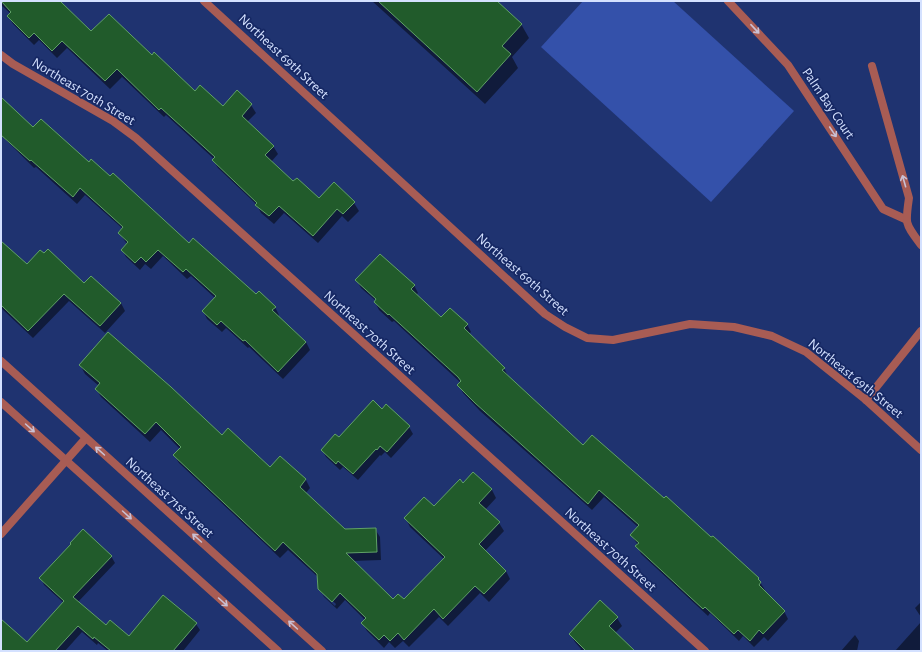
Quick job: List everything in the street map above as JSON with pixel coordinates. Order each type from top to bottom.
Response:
[{"type":"street","name":"Northeast 69th Street","points":[[204,1],[545,314],[564,327],[587,338],[613,340],[690,324],[734,327],[772,336],[806,352],[866,400],[921,450]]},
{"type":"street","name":"Palm Bay Court","points":[[728,1],[788,65],[884,209],[905,219]]},
{"type":"street","name":"Northeast 70th Street","points":[[1,55],[13,64],[112,121],[136,138],[705,651]]},
{"type":"street","points":[[872,66],[908,198],[905,219],[908,228],[921,245]]},
{"type":"street","points":[[866,400],[921,331]]},
{"type":"street","name":"Northeast 71st Street","points":[[1,361],[322,651]]},
{"type":"street","points":[[1,402],[278,651]]},
{"type":"street","points":[[1,534],[86,438]]},
{"type":"shaded area","points":[[583,1],[673,1],[794,111],[711,202],[541,47]]},
{"type":"building","points":[[1,1],[60,1],[91,31],[109,14],[152,55],[154,52],[195,91],[200,85],[223,106],[237,90],[252,104],[242,116],[274,146],[265,155],[293,181],[297,178],[319,198],[334,182],[355,202],[343,214],[337,209],[313,236],[279,206],[269,216],[255,205],[257,203],[212,160],[215,157],[161,108],[159,110],[117,69],[105,81],[62,41],[52,51],[34,33],[29,38],[7,16],[11,12]]},
{"type":"building","points":[[378,1],[497,1],[522,24],[502,46],[511,54],[477,92]]},
{"type":"building","points":[[1,97],[33,127],[41,119],[89,162],[91,159],[110,176],[113,173],[189,243],[193,238],[256,294],[259,291],[276,307],[272,310],[306,342],[278,372],[245,340],[243,341],[221,321],[217,325],[202,311],[216,296],[186,269],[183,272],[158,250],[146,262],[141,257],[135,263],[121,250],[128,242],[118,233],[123,227],[80,188],[73,197],[1,135]]},
{"type":"building","points":[[1,241],[27,264],[40,250],[44,253],[48,249],[84,283],[91,276],[121,303],[100,326],[64,294],[28,331],[1,305]]},
{"type":"building","points":[[380,254],[415,285],[411,289],[441,317],[450,308],[468,324],[464,328],[505,368],[502,370],[583,445],[592,435],[664,498],[666,496],[711,537],[713,536],[759,578],[758,579],[761,582],[759,585],[785,611],[763,634],[759,630],[750,641],[738,630],[734,634],[705,607],[703,609],[635,546],[639,543],[630,535],[639,525],[599,490],[588,504],[475,403],[457,385],[461,381],[458,377],[374,302],[376,299],[355,280]]},
{"type":"building","points":[[108,332],[171,387],[222,435],[228,428],[270,467],[280,456],[306,479],[300,487],[345,529],[376,528],[377,552],[346,553],[393,599],[398,594],[404,599],[445,557],[404,518],[424,497],[434,506],[460,479],[463,483],[473,472],[492,489],[479,503],[500,522],[479,544],[506,571],[484,594],[475,586],[443,619],[434,609],[404,640],[398,633],[390,641],[384,635],[379,640],[361,623],[366,618],[340,593],[332,602],[318,589],[317,574],[283,542],[275,551],[173,455],[181,447],[156,422],[145,434],[95,389],[100,383],[79,365]]},
{"type":"building","points":[[373,400],[382,409],[386,404],[410,426],[387,452],[380,446],[353,474],[338,461],[336,464],[321,450],[335,434],[339,437]]},
{"type":"building","points":[[83,529],[112,556],[73,597],[106,625],[110,620],[129,636],[163,595],[197,623],[173,651],[111,651],[94,637],[93,639],[78,626],[55,651],[1,651],[1,619],[27,642],[64,601],[39,578]]},
{"type":"building","points":[[600,600],[618,617],[609,626],[635,651],[586,651],[569,634]]}]
